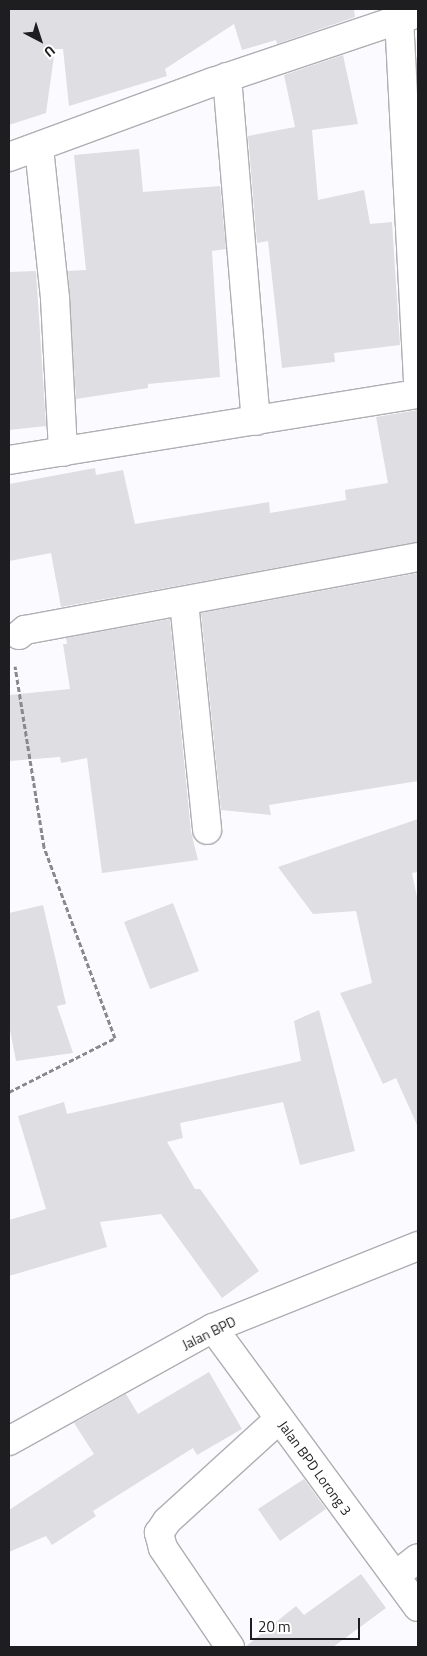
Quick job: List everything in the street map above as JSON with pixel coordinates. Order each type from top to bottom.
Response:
[{"type":"street","points":[[9,157],[39,148],[227,77],[409,15],[418,381]]},
{"type":"street","points":[[227,77],[256,421]]},
{"type":"street","points":[[39,148],[55,298],[62,452]]},
{"type":"street","points":[[9,460],[418,394]]},
{"type":"street","points":[[19,635],[25,630],[184,602],[418,557]]},
{"type":"street","points":[[184,602],[207,830]]},
{"type":"street","name":"Jalan BPD","points":[[9,1441],[213,1328],[418,1246]]},
{"type":"street","name":"Jalan BPD Lorong 3","points":[[213,1328],[418,1607]]},
{"type":"street","points":[[230,1647],[162,1548],[158,1534],[167,1521],[279,1419]]},
{"type":"street","points":[[395,1576],[418,1558]]},
{"type":"path","points":[[9,1092],[115,1038],[44,847],[13,653],[19,635]]},
{"type":"building","points":[[9,9],[354,9],[355,17],[277,44],[276,40],[242,50],[234,24],[165,69],[167,76],[69,106],[63,49],[55,49],[46,113],[9,125]]},
{"type":"building","points":[[343,55],[358,124],[312,130],[318,200],[364,190],[370,224],[392,222],[400,345],[334,353],[335,362],[282,368],[268,241],[257,243],[248,136],[295,127],[284,75]]},
{"type":"building","points":[[139,149],[143,192],[220,186],[226,249],[212,251],[220,377],[148,384],[148,388],[76,399],[68,271],[86,270],[74,155]]},
{"type":"building","points":[[36,271],[46,426],[9,430],[9,272]]},
{"type":"building","points":[[418,410],[418,542],[61,607],[51,553],[9,561],[9,484],[95,468],[96,475],[123,470],[135,524],[269,502],[270,513],[346,500],[345,490],[388,483],[376,417]]},
{"type":"building","points":[[418,573],[418,781],[269,805],[271,815],[221,810],[201,613]]},
{"type":"building","points":[[170,619],[191,832],[198,860],[102,873],[87,758],[61,763],[60,757],[9,761],[9,695],[70,689],[63,644],[67,644],[66,638]]},
{"type":"building","points":[[418,819],[418,872],[412,873],[418,902],[418,1127],[396,1078],[383,1084],[340,993],[372,983],[356,911],[313,914],[278,867]]},
{"type":"building","points":[[173,903],[199,971],[150,989],[124,922]]},
{"type":"building","points":[[43,905],[66,1004],[57,1006],[73,1053],[16,1061],[9,1025],[9,913]]},
{"type":"building","points":[[319,1010],[355,1151],[300,1165],[283,1102],[180,1123],[183,1138],[167,1142],[195,1189],[200,1189],[259,1271],[222,1298],[161,1214],[100,1222],[107,1247],[9,1276],[9,1220],[46,1209],[18,1116],[64,1102],[67,1114],[301,1061],[294,1021]]},
{"type":"building","points":[[209,1372],[242,1429],[197,1455],[193,1448],[93,1511],[96,1516],[52,1545],[46,1536],[9,1552],[9,1510],[94,1454],[74,1423],[126,1394],[138,1414]]},
{"type":"building","points":[[304,1479],[326,1509],[280,1541],[258,1509]]},
{"type":"building","points":[[361,1574],[386,1608],[333,1647],[245,1647],[296,1606],[304,1615]]}]
